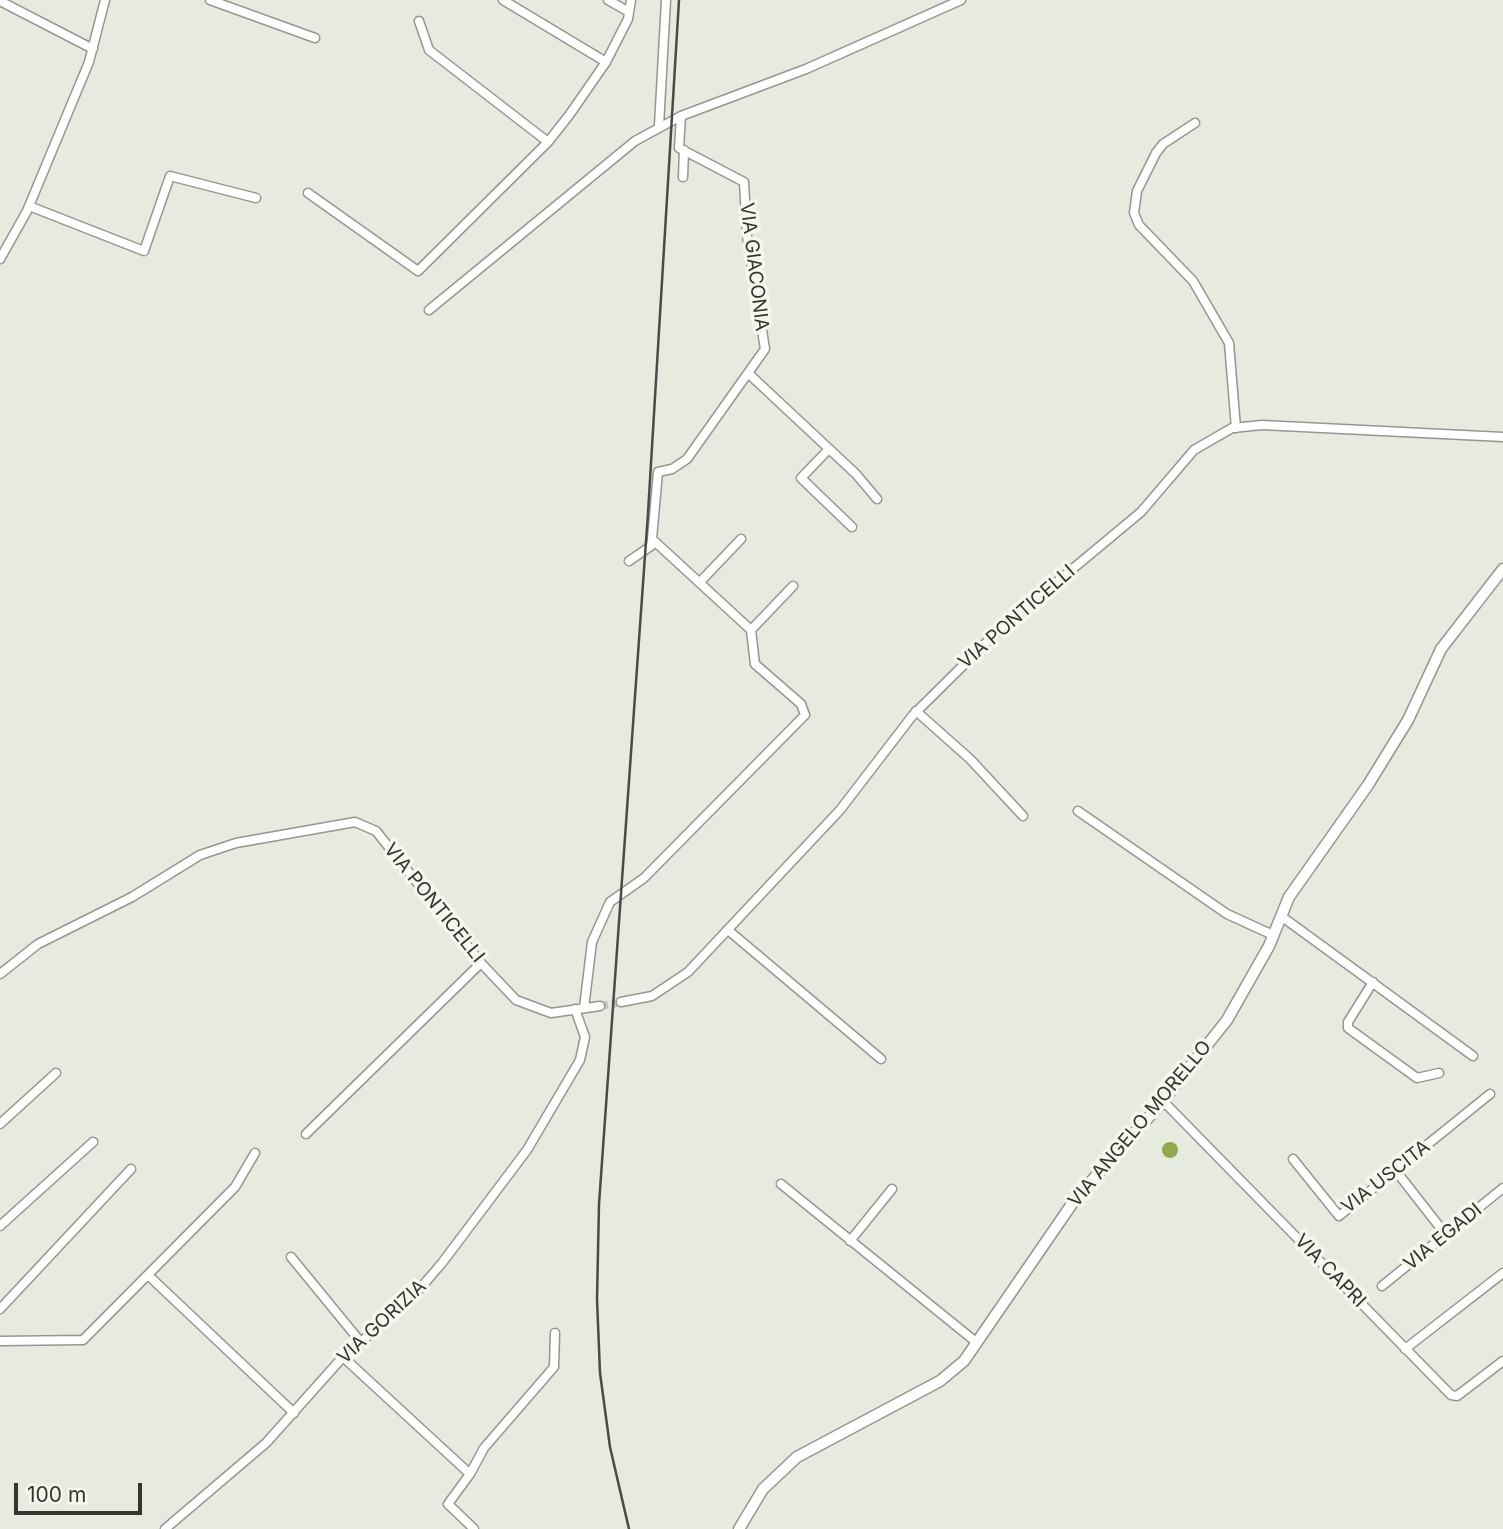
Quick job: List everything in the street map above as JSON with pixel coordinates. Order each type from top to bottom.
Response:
[{"type":"street","points":[[0,259],[29,206],[93,49],[106,0]]},
{"type":"street","points":[[210,0],[315,38]]},
{"type":"street","points":[[503,0],[606,62]]},
{"type":"street","points":[[608,0],[629,12]]},
{"type":"street","points":[[308,193],[415,272],[443,248],[548,142],[606,62],[629,12],[631,0]]},
{"type":"street","points":[[659,126],[666,0]]},
{"type":"street","points":[[429,310],[635,141],[659,126],[806,69],[961,0]]},
{"type":"street","points":[[0,1],[93,49]]},
{"type":"street","points":[[419,21],[429,50],[548,142]]},
{"type":"street","points":[[681,116],[679,148],[684,150],[683,177]]},
{"type":"street","points":[[1195,123],[1163,144],[1156,153],[1137,191],[1134,213],[1139,225],[1193,281],[1229,343],[1236,428]]},
{"type":"street","name":"VIA GIACONIA","points":[[652,539],[657,472],[672,469],[687,459],[765,349],[747,236],[744,182],[684,150]]},
{"type":"street","points":[[29,206],[144,251],[170,176],[256,198]]},
{"type":"street","points":[[749,374],[829,449],[877,499]]},
{"type":"street","name":"VIA PONTICELLI","points":[[621,1002],[652,996],[688,972],[840,810],[916,711],[998,631],[1141,512],[1194,450],[1236,428],[1262,425],[1503,437]]},
{"type":"street","points":[[829,449],[801,478],[852,527]]},
{"type":"street","points":[[629,561],[651,546],[652,539]]},
{"type":"street","points":[[579,1008],[592,942],[610,902],[644,878],[806,715],[801,704],[755,664],[751,630],[652,539]]},
{"type":"street","points":[[700,582],[741,539]]},
{"type":"street","name":"VIA ANGELO MORELLO","points":[[739,1529],[763,1489],[787,1464],[816,1445],[940,1381],[964,1361],[1076,1198],[1163,1101],[1227,1020],[1273,935],[1289,897],[1319,850],[1368,785],[1408,720],[1440,649],[1503,569]]},
{"type":"street","points":[[751,630],[793,586]]},
{"type":"street","points":[[916,711],[970,759],[1023,816]]},
{"type":"street","points":[[1078,811],[1227,914],[1273,935]]},
{"type":"street","name":"VIA PONTICELLI","points":[[0,974],[38,944],[132,897],[200,855],[236,843],[355,822],[376,831],[481,962],[516,1000],[551,1013],[600,1006]]},
{"type":"street","points":[[1281,916],[1473,1056]]},
{"type":"street","points":[[728,930],[881,1059]]},
{"type":"street","points":[[306,1134],[481,962]]},
{"type":"street","points":[[1373,982],[1348,1022],[1348,1028],[1417,1078],[1438,1073]]},
{"type":"street","name":"VIA GORIZIA","points":[[165,1529],[266,1443],[359,1340],[424,1285],[527,1150],[580,1060],[585,1037],[579,1008]]},
{"type":"street","points":[[0,1124],[56,1073]]},
{"type":"street","name":"VIA USCITA","points":[[1293,1159],[1339,1216],[1490,1094]]},
{"type":"street","name":"VIA CAPRI","points":[[1163,1101],[1454,1396],[1503,1360]]},
{"type":"street","points":[[0,1226],[93,1142]]},
{"type":"street","points":[[0,1341],[83,1340],[235,1186],[255,1153]]},
{"type":"street","points":[[0,1310],[131,1169]]},
{"type":"street","points":[[1396,1171],[1446,1235]]},
{"type":"street","points":[[781,1184],[976,1342]]},
{"type":"street","name":"VIA EGADI","points":[[1382,1286],[1503,1188]]},
{"type":"street","points":[[850,1241],[892,1189]]},
{"type":"street","points":[[291,1257],[359,1340]]},
{"type":"street","points":[[1405,1349],[1503,1273]]},
{"type":"street","points":[[149,1276],[294,1413]]},
{"type":"street","points":[[474,1529],[448,1504],[470,1474],[484,1448],[554,1367],[555,1333]]},
{"type":"street","points":[[343,1357],[470,1474]]},
{"type":"shaded area","points":[[1167,1142],[1173,1142],[1178,1150],[1176,1156],[1167,1158],[1162,1153],[1162,1147]]},
{"type":"tunnel","points":[[600,1006],[621,1002]]},
{"type":"railway","points":[[629,1529],[610,1447],[600,1373],[597,1299],[599,1204],[648,513],[679,0]]}]
